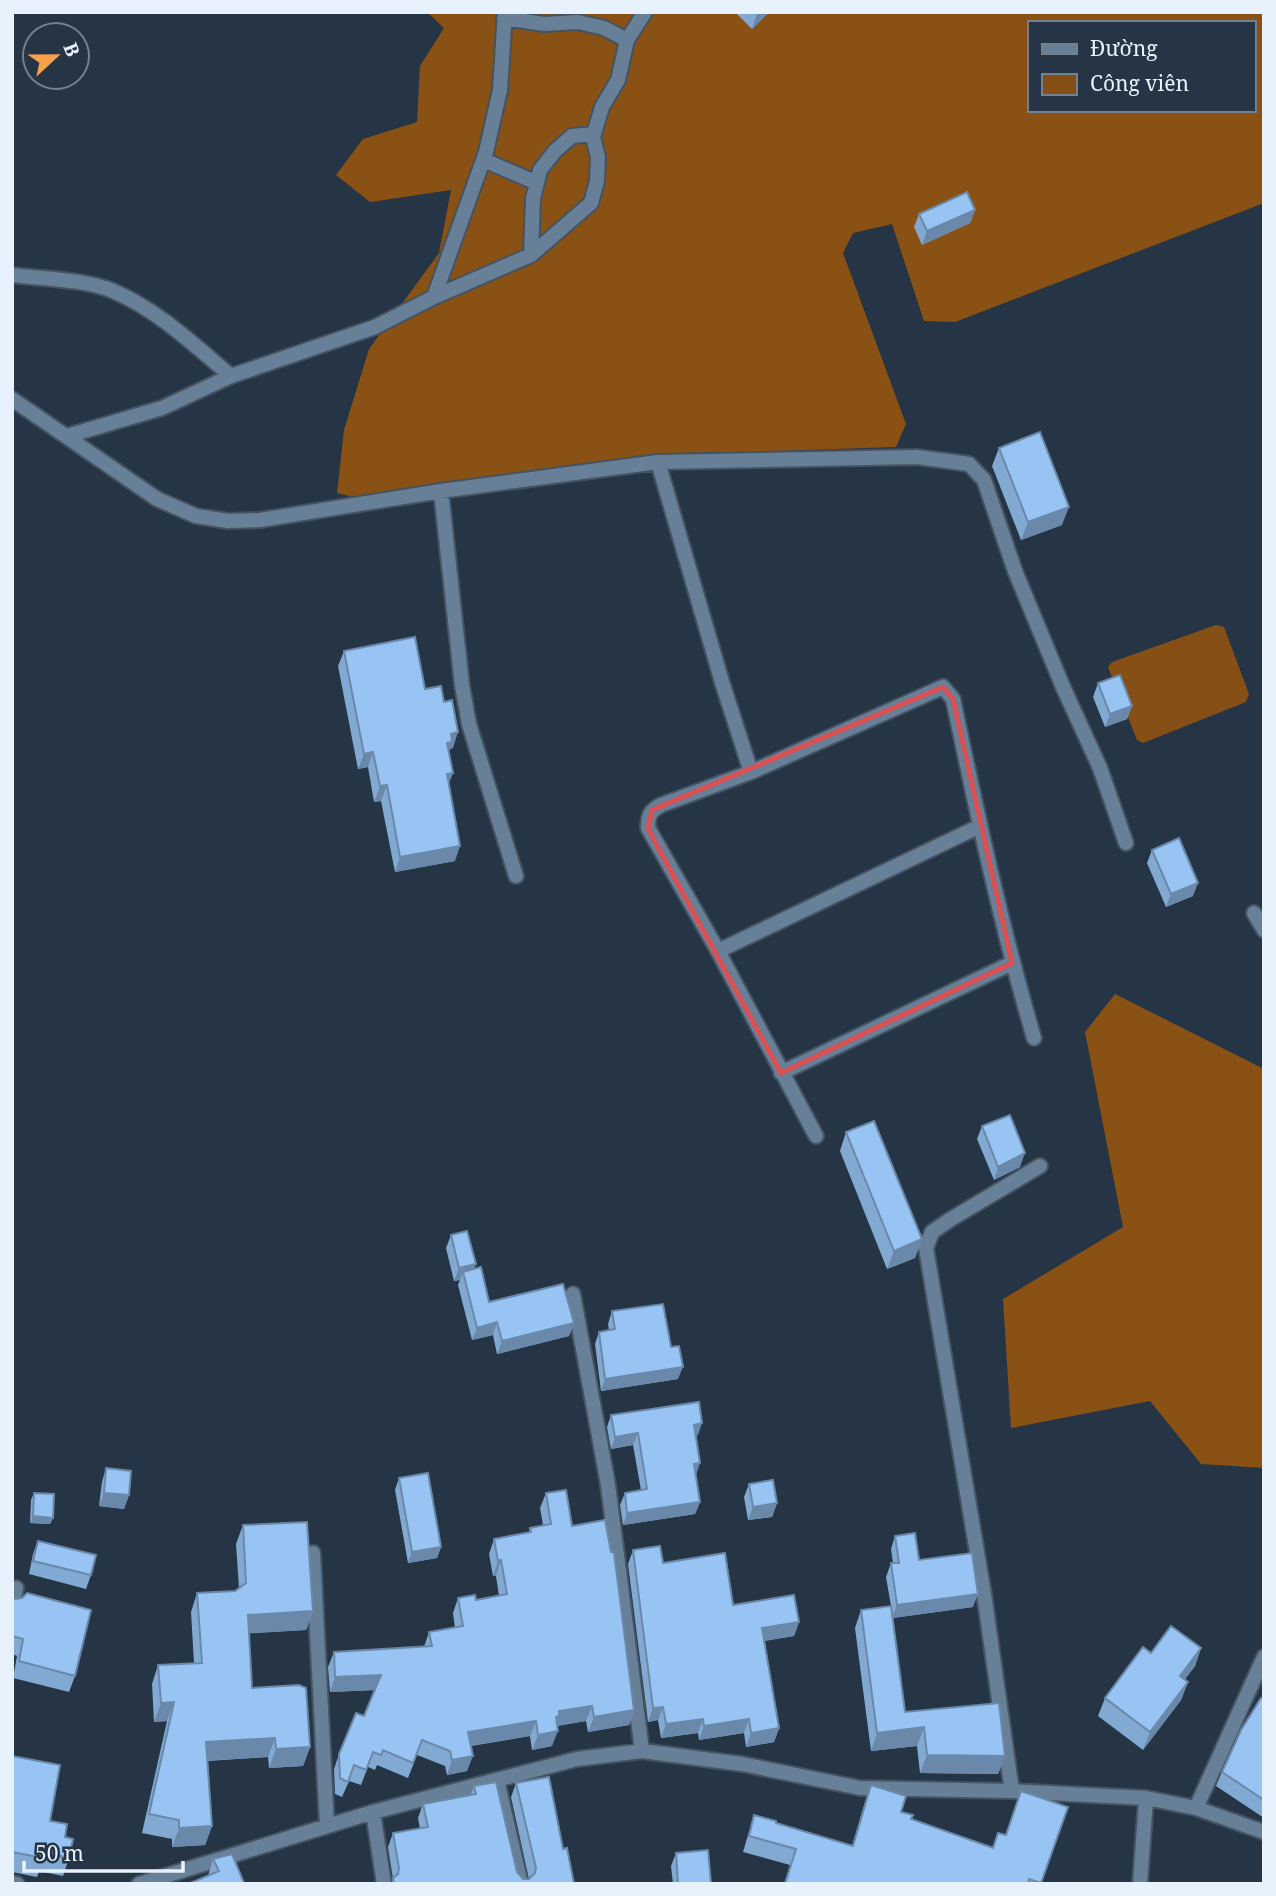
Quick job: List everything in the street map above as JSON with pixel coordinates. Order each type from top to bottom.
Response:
[{"type":"street","points":[[581,12],[626,40]]},
{"type":"street","points":[[67,436],[162,408],[231,376],[375,327],[434,297],[531,255],[591,203],[597,181],[598,157],[594,134],[601,107],[618,79],[626,40],[645,12]]},
{"type":"street","points":[[434,297],[484,160],[500,90],[505,15],[544,24],[578,22],[604,28]]},
{"type":"street","points":[[531,255],[533,199],[540,170],[572,136],[594,134]]},
{"type":"street","points":[[484,160],[537,183]]},
{"type":"street","points":[[12,275],[58,279],[111,290],[154,313],[231,376]]},
{"type":"street","points":[[12,399],[157,499],[196,516],[228,521],[260,520],[441,491],[658,462],[917,457],[969,464],[984,480],[1015,571],[1100,768],[1126,843]]},
{"type":"street","points":[[658,462],[751,772]]},
{"type":"street","points":[[441,491],[462,685],[469,724],[516,876]]},
{"type":"street","points":[[816,1136],[718,951],[648,828],[648,817],[652,810],[661,805],[751,772],[943,687],[953,699],[1012,963],[1034,1038]]},
{"type":"street","points":[[718,951],[980,826]]},
{"type":"street","points":[[1254,913],[1264,930]]},
{"type":"street","points":[[781,1073],[1012,963]]},
{"type":"street","points":[[1012,1791],[984,1594],[926,1248],[932,1232],[1040,1166]]},
{"type":"street","points":[[573,1294],[608,1485],[642,1751]]},
{"type":"street","points":[[313,1553],[327,1826]]},
{"type":"street","points":[[12,1606],[16,1588]]},
{"type":"street","points":[[1196,1808],[1264,1657]]},
{"type":"street","points":[[139,1884],[373,1812],[577,1759],[642,1751],[742,1764],[860,1788],[1012,1791],[1146,1798],[1196,1808],[1264,1832]]},
{"type":"street","points":[[496,1780],[521,1884]]},
{"type":"street","points":[[1140,1884],[1146,1798]]},
{"type":"street","points":[[373,1812],[384,1884]]},
{"type":"highlighted area","points":[[943,687],[953,699],[1012,963],[781,1073],[648,828],[652,810]]},
{"type":"green space","points":[[1216,625],[1224,627],[1249,694],[1246,702],[1143,743],[1137,740],[1108,667],[1112,662]]},
{"type":"shaded area","points":[[427,12],[1264,12],[1264,203],[955,322],[924,321],[892,224],[853,233],[843,253],[906,424],[896,447],[657,455],[353,497],[337,493],[344,430],[369,349],[439,253],[451,190],[370,202],[336,175],[363,139],[417,122],[420,66],[444,28]]},
{"type":"shaded area","points":[[1115,994],[1264,1069],[1264,1468],[1201,1464],[1150,1401],[1011,1428],[1003,1299],[1123,1227],[1085,1032]]},
{"type":"building","points":[[967,192],[975,210],[927,231],[919,214]]},
{"type":"building","points":[[1040,432],[1069,507],[1028,522],[999,448]]},
{"type":"building","points":[[415,637],[425,689],[441,686],[444,702],[452,700],[458,732],[451,734],[452,742],[447,743],[453,773],[447,774],[460,846],[400,857],[387,785],[380,786],[373,752],[364,754],[344,651]]},
{"type":"building","points":[[1120,675],[1132,706],[1110,714],[1098,683]]},
{"type":"building","points":[[1179,838],[1198,883],[1171,894],[1152,850]]},
{"type":"building","points":[[1010,1115],[1025,1153],[998,1167],[982,1126]]},
{"type":"building","points":[[874,1121],[922,1239],[894,1251],[846,1132]]},
{"type":"building","points":[[467,1231],[476,1264],[459,1268],[451,1235]]},
{"type":"building","points":[[481,1267],[489,1302],[563,1284],[574,1323],[502,1341],[497,1322],[477,1328],[463,1272]]},
{"type":"building","points":[[663,1304],[671,1347],[679,1346],[683,1367],[605,1379],[599,1332],[615,1329],[612,1311]]},
{"type":"building","points":[[699,1402],[702,1423],[694,1425],[700,1463],[694,1464],[700,1502],[627,1513],[625,1493],[647,1489],[638,1433],[615,1437],[611,1415]]},
{"type":"building","points":[[106,1468],[131,1471],[129,1495],[104,1493]]},
{"type":"building","points":[[428,1473],[441,1547],[412,1552],[399,1478]]},
{"type":"building","points":[[773,1480],[777,1503],[753,1507],[749,1484]]},
{"type":"building","points":[[566,1490],[572,1526],[605,1520],[611,1552],[614,1552],[634,1710],[594,1717],[592,1706],[559,1711],[559,1716],[556,1717],[558,1731],[538,1735],[536,1721],[468,1732],[473,1756],[452,1760],[450,1751],[422,1740],[413,1763],[383,1750],[381,1755],[373,1752],[366,1770],[354,1765],[348,1782],[340,1778],[339,1754],[356,1713],[364,1716],[381,1675],[335,1677],[334,1652],[432,1646],[429,1632],[463,1626],[458,1598],[475,1595],[476,1600],[507,1594],[494,1539],[531,1532],[530,1528],[551,1524],[546,1493]]},
{"type":"building","points":[[34,1493],[54,1494],[53,1518],[33,1516]]},
{"type":"building","points":[[307,1522],[313,1611],[248,1615],[252,1688],[299,1685],[306,1688],[310,1747],[276,1749],[275,1738],[206,1742],[212,1826],[179,1828],[179,1820],[149,1814],[174,1702],[161,1703],[158,1665],[202,1663],[197,1593],[235,1591],[246,1583],[243,1525]]},
{"type":"building","points":[[915,1533],[919,1560],[972,1553],[978,1594],[897,1605],[891,1563],[899,1563],[895,1536]]},
{"type":"building","points":[[38,1541],[96,1555],[91,1575],[33,1561]]},
{"type":"building","points":[[660,1546],[663,1563],[725,1553],[733,1605],[794,1595],[799,1622],[762,1628],[779,1728],[751,1733],[749,1719],[704,1726],[703,1719],[666,1724],[663,1707],[653,1708],[633,1550]]},
{"type":"building","points":[[27,1593],[91,1610],[75,1676],[19,1661],[23,1639],[12,1636],[12,1596],[15,1599],[22,1598]]},
{"type":"building","points":[[891,1606],[905,1712],[999,1703],[1005,1756],[927,1755],[924,1727],[877,1733],[861,1610]]},
{"type":"building","points":[[1171,1626],[1201,1648],[1180,1676],[1188,1682],[1150,1732],[1105,1698],[1143,1647],[1151,1653]]},
{"type":"building","points":[[1261,1698],[1264,1700],[1264,1800],[1222,1772],[1241,1730]]},
{"type":"building","points":[[12,1756],[60,1765],[50,1821],[67,1824],[65,1837],[73,1839],[69,1858],[44,1852],[43,1858],[12,1852]]},
{"type":"building","points":[[549,1777],[563,1849],[567,1848],[574,1884],[394,1884],[393,1878],[398,1874],[399,1868],[393,1833],[428,1827],[423,1804],[476,1794],[474,1786],[496,1782],[517,1872],[523,1879],[529,1879],[536,1868],[516,1783]]},
{"type":"building","points":[[871,1785],[906,1796],[901,1812],[913,1815],[911,1819],[993,1848],[998,1833],[1006,1835],[1021,1791],[1068,1807],[1041,1883],[1029,1879],[1028,1884],[785,1884],[796,1849],[749,1836],[754,1815],[853,1846]]},
{"type":"building","points":[[708,1850],[711,1884],[678,1884],[676,1853]]},
{"type":"building","points":[[232,1854],[244,1883],[188,1884],[219,1871],[213,1859]]}]
